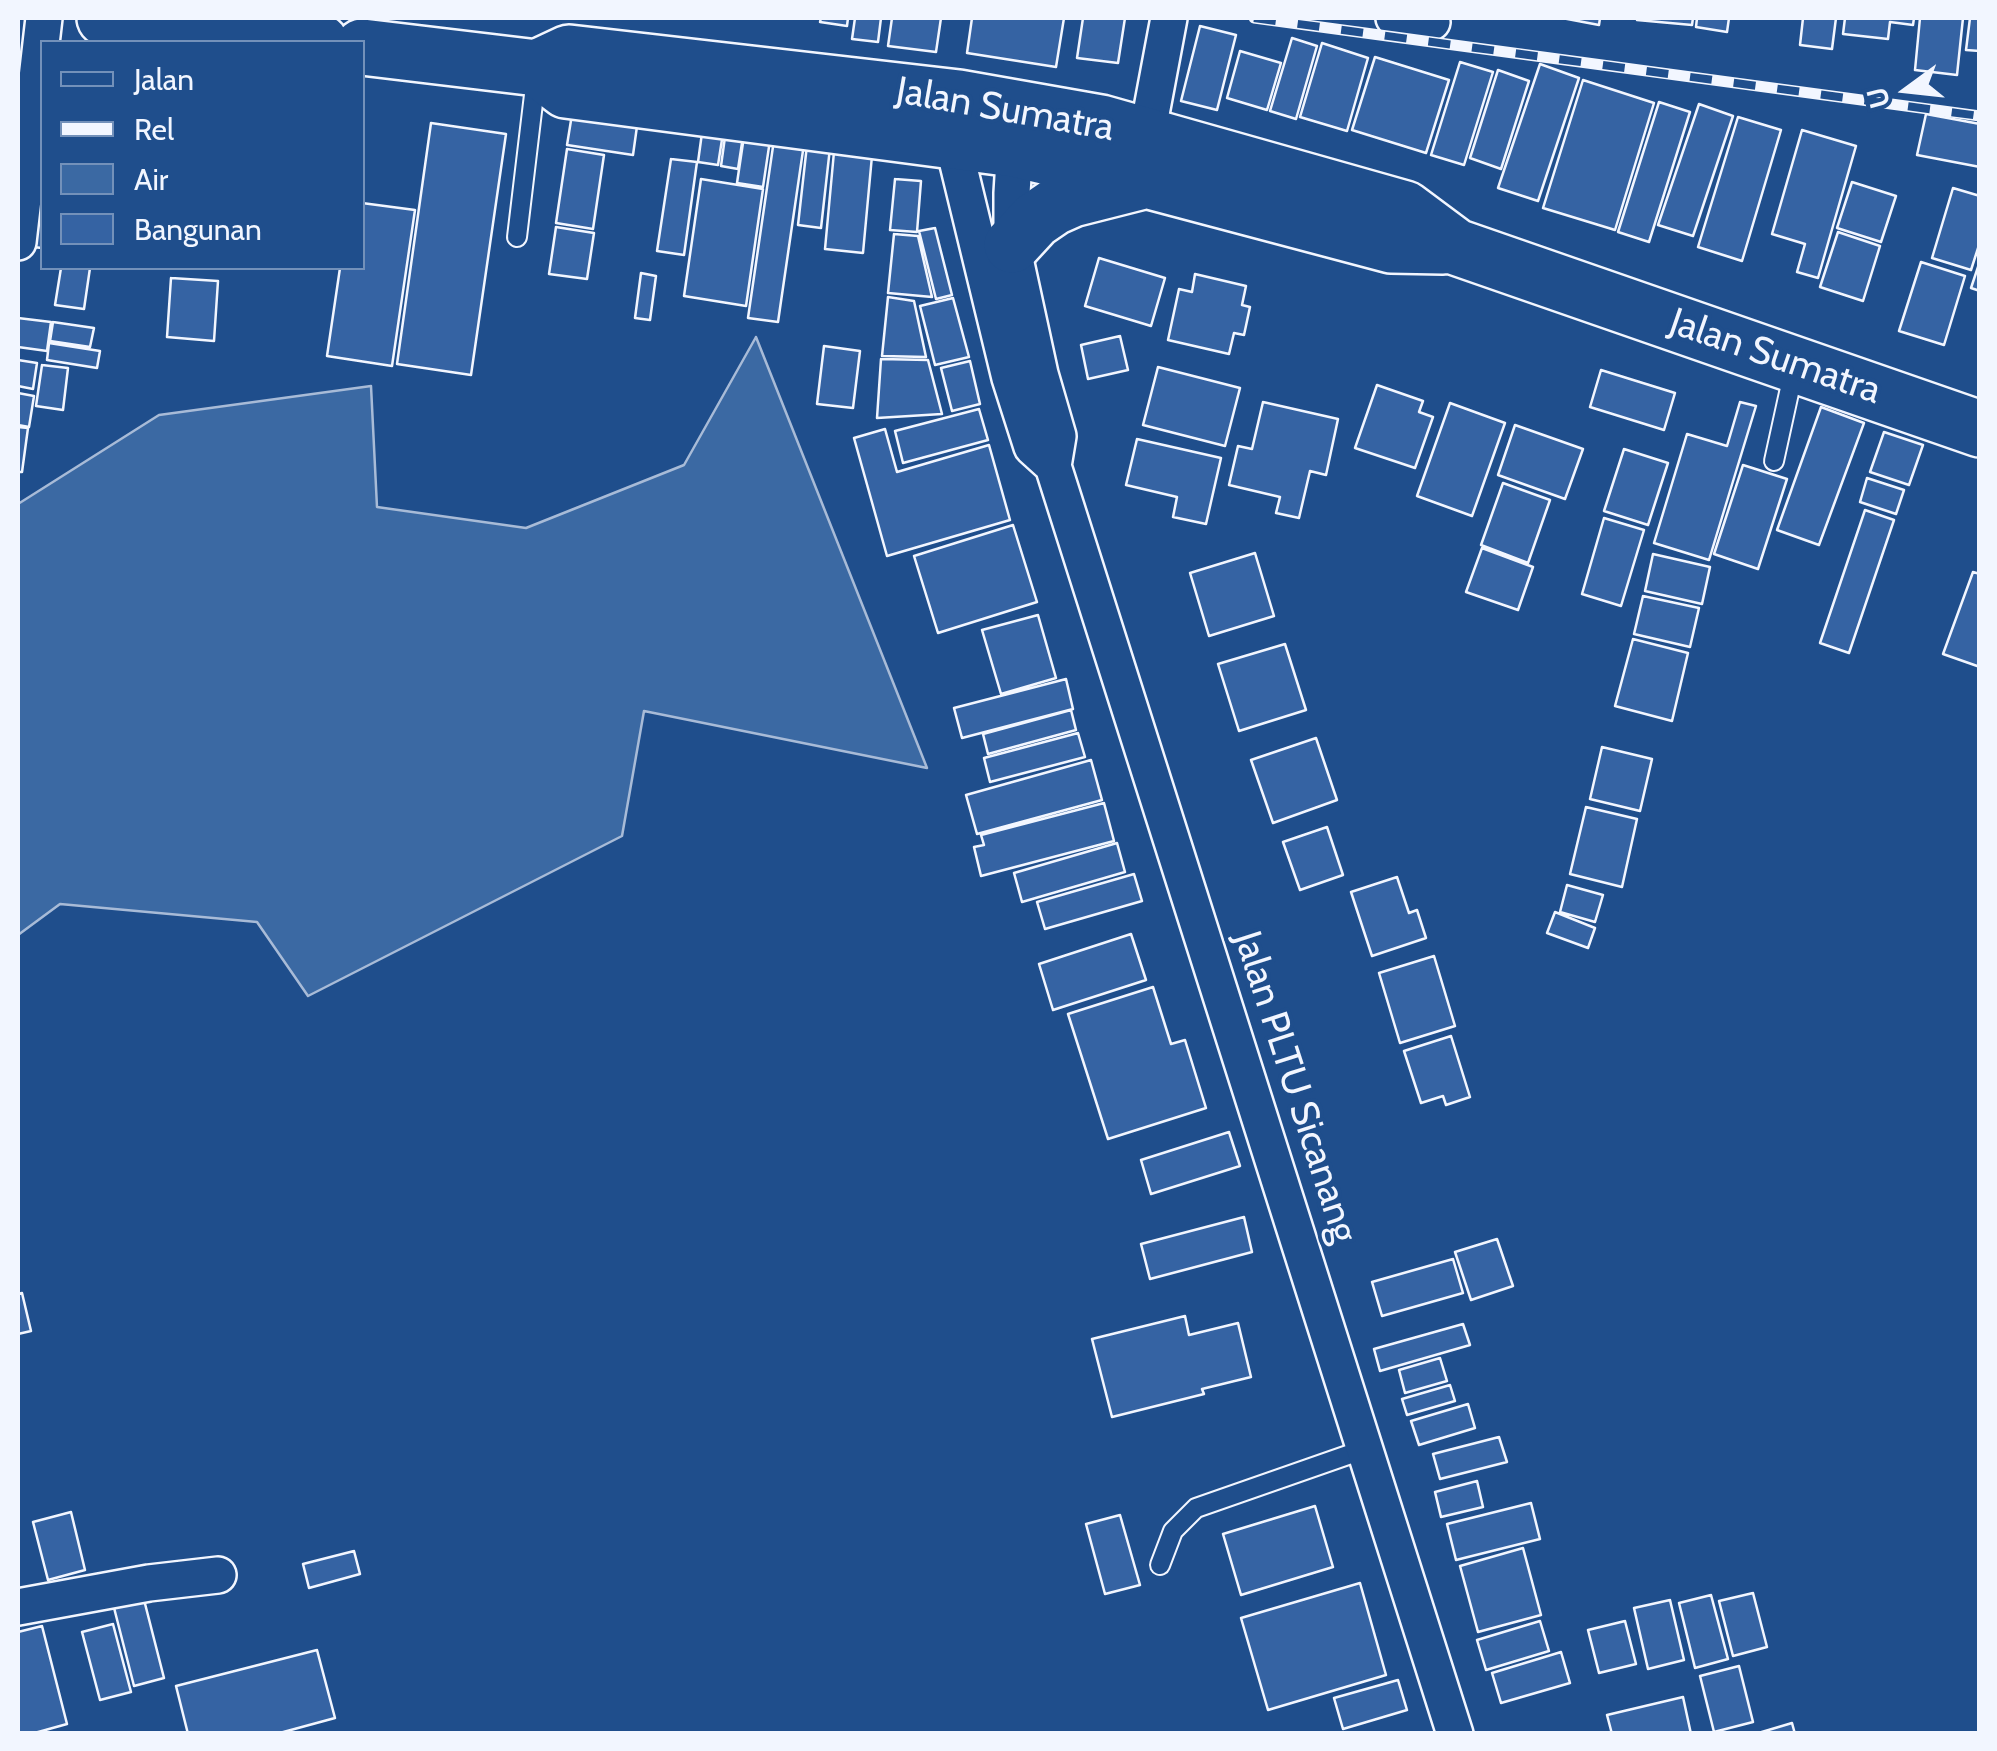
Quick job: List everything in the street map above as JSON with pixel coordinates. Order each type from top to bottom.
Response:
[{"type":"highway","points":[[105,18],[302,40]]},
{"type":"highway","name":"Jalan Sumatra","points":[[365,48],[537,68],[566,90],[956,119],[1016,128],[1147,158],[1391,244],[1456,246],[1980,430]]},
{"type":"highway","points":[[1012,244],[1036,220],[1147,158]]},
{"type":"street","points":[[1147,158],[1170,18]]},
{"type":"street","points":[[1394,18],[1432,22]]},
{"type":"street","points":[[18,242],[40,52]]},
{"type":"street","name":"Jalan PLTU Sicanang","points":[[956,119],[1010,378],[1032,447],[1053,466]]},
{"type":"street","name":"Jalan PLTU Sicanang","points":[[1016,128],[1012,244],[1040,374],[1058,436],[1053,466],[1455,1734]]},
{"type":"street","points":[[18,1608],[149,1583],[218,1576]]},
{"type":"lane","points":[[517,237],[537,68]]},
{"type":"lane","points":[[1774,461],[1796,365]]},
{"type":"lane","points":[[1160,1565],[1173,1531],[1196,1508],[1365,1450]]},
{"type":"water","points":[[756,337],[927,768],[644,711],[622,836],[308,996],[257,922],[60,904],[18,935],[18,504],[159,415],[371,386],[377,507],[526,528],[684,465]]},
{"type":"building","points":[[821,18],[848,18],[847,26],[820,22]]},
{"type":"building","points":[[855,18],[881,18],[878,42],[852,39]]},
{"type":"building","points":[[892,18],[941,18],[936,52],[888,46]]},
{"type":"building","points":[[972,18],[1064,18],[1056,67],[967,53]]},
{"type":"building","points":[[1083,18],[1125,18],[1118,63],[1077,58]]},
{"type":"building","points":[[1562,18],[1600,18],[1599,25]]},
{"type":"building","points":[[1637,18],[1693,18],[1692,25]]},
{"type":"building","points":[[1697,18],[1729,18],[1727,32],[1696,27]]},
{"type":"building","points":[[1803,18],[1836,18],[1832,49],[1800,45]]},
{"type":"building","points":[[1845,18],[1914,18],[1913,25],[1890,22],[1888,39],[1843,34]]},
{"type":"building","points":[[1920,18],[1963,18],[1957,75],[1915,70]]},
{"type":"building","points":[[1970,18],[1980,18],[1980,51],[1966,50]]},
{"type":"building","points":[[1200,26],[1236,35],[1217,110],[1181,101]]},
{"type":"building","points":[[1292,38],[1317,46],[1296,119],[1270,111]]},
{"type":"building","points":[[1322,43],[1368,58],[1347,131],[1300,117]]},
{"type":"building","points":[[1240,51],[1281,63],[1267,110],[1227,98]]},
{"type":"building","points":[[1375,57],[1449,80],[1426,153],[1352,130]]},
{"type":"building","points":[[1460,62],[1493,72],[1464,165],[1431,155]]},
{"type":"building","points":[[1540,64],[1579,78],[1538,201],[1498,188]]},
{"type":"building","points":[[1498,70],[1529,81],[1501,169],[1470,158]]},
{"type":"building","points":[[1583,80],[1654,103],[1615,230],[1543,208]]},
{"type":"building","points":[[574,102],[639,112],[633,155],[567,145]]},
{"type":"building","points":[[1659,102],[1690,112],[1649,242],[1618,232]]},
{"type":"building","points":[[1699,104],[1733,116],[1693,236],[1658,225]]},
{"type":"building","points":[[705,111],[726,114],[718,165],[698,162]]},
{"type":"building","points":[[1926,114],[1980,124],[1980,167],[1917,155]]},
{"type":"building","points":[[728,115],[746,117],[738,169],[721,166]]},
{"type":"building","points":[[747,116],[773,120],[763,187],[737,183]]},
{"type":"building","points":[[1738,117],[1781,130],[1742,261],[1698,247]]},
{"type":"building","points":[[431,123],[506,134],[471,375],[397,364]]},
{"type":"building","points":[[776,126],[806,130],[778,322],[748,318]]},
{"type":"building","points":[[1802,130],[1856,146],[1818,278],[1797,272],[1805,244],[1772,234]]},
{"type":"building","points":[[808,136],[831,139],[821,228],[798,225]]},
{"type":"building","points":[[835,141],[873,145],[863,253],[825,249]]},
{"type":"building","points":[[567,149],[604,155],[593,229],[556,223]]},
{"type":"building","points":[[671,159],[697,162],[684,255],[657,251]]},
{"type":"building","points":[[40,161],[40,248],[24,246]]},
{"type":"building","points":[[701,179],[763,189],[746,306],[684,296]]},
{"type":"building","points":[[895,179],[921,181],[917,232],[890,230]]},
{"type":"building","points":[[1852,182],[1896,196],[1881,242],[1837,228]]},
{"type":"building","points":[[1953,188],[1980,196],[1980,242],[1971,270],[1932,258]]},
{"type":"building","points":[[365,203],[415,210],[392,366],[327,356],[340,270],[365,270]]},
{"type":"building","points":[[556,227],[594,233],[587,279],[549,274]]},
{"type":"building","points":[[935,228],[952,295],[936,299],[919,231]]},
{"type":"building","points":[[1838,232],[1880,246],[1863,301],[1820,287]]},
{"type":"building","points":[[894,234],[918,236],[932,297],[888,293]]},
{"type":"building","points":[[1099,258],[1165,278],[1151,326],[1085,306]]},
{"type":"building","points":[[1980,261],[1980,291],[1971,288]]},
{"type":"building","points":[[1921,262],[1965,276],[1944,345],[1899,331]]},
{"type":"building","points":[[61,270],[90,270],[84,309],[55,305]]},
{"type":"building","points":[[641,273],[656,276],[650,320],[635,318]]},
{"type":"building","points":[[1195,274],[1246,286],[1242,305],[1250,307],[1244,335],[1234,333],[1229,354],[1168,340],[1179,289],[1192,292]]},
{"type":"building","points":[[171,278],[218,281],[214,341],[167,337]]},
{"type":"building","points":[[888,297],[914,301],[926,357],[882,356]]},
{"type":"building","points":[[953,298],[969,357],[935,365],[920,306]]},
{"type":"building","points":[[18,318],[51,322],[47,351],[18,347]]},
{"type":"building","points":[[53,322],[94,328],[90,347],[50,341]]},
{"type":"building","points":[[1120,336],[1128,370],[1088,379],[1081,345]]},
{"type":"building","points":[[49,343],[100,351],[97,368],[47,360]]},
{"type":"building","points":[[824,346],[860,351],[853,408],[817,404]]},
{"type":"building","points":[[881,359],[928,360],[942,414],[877,418]]},
{"type":"building","points":[[18,360],[37,363],[33,389],[18,386]]},
{"type":"building","points":[[970,361],[980,404],[952,411],[941,368]]},
{"type":"building","points":[[42,365],[68,368],[63,410],[36,406]]},
{"type":"building","points":[[1158,367],[1240,388],[1225,446],[1143,425]]},
{"type":"building","points":[[1601,370],[1675,393],[1664,430],[1590,407]]},
{"type":"building","points":[[1377,385],[1423,401],[1419,412],[1433,417],[1415,468],[1355,448]]},
{"type":"building","points":[[18,393],[34,396],[29,427],[18,425]]},
{"type":"building","points":[[1263,402],[1338,419],[1326,475],[1310,471],[1299,518],[1276,513],[1280,497],[1229,485],[1238,446],[1252,449]]},
{"type":"building","points":[[1740,402],[1756,406],[1709,560],[1654,543],[1687,434],[1727,446]]},
{"type":"building","points":[[1450,403],[1505,423],[1472,516],[1417,496]]},
{"type":"building","points":[[1821,407],[1864,423],[1819,545],[1777,530]]},
{"type":"building","points":[[979,409],[988,440],[903,463],[895,431]]},
{"type":"building","points":[[1515,425],[1583,449],[1565,499],[1498,475]]},
{"type":"building","points":[[18,427],[28,428],[22,472],[18,472]]},
{"type":"building","points":[[885,429],[897,472],[989,445],[1010,520],[887,556],[854,438]]},
{"type":"building","points":[[1884,432],[1923,445],[1909,485],[1870,472]]},
{"type":"building","points":[[1137,439],[1221,458],[1206,524],[1173,517],[1177,497],[1126,485]]},
{"type":"building","points":[[1624,449],[1668,463],[1648,525],[1604,511]]},
{"type":"building","points":[[1743,465],[1787,479],[1758,569],[1714,554]]},
{"type":"building","points":[[1867,478],[1904,490],[1896,514],[1860,502]]},
{"type":"building","points":[[1503,483],[1550,500],[1528,563],[1481,545]]},
{"type":"building","points":[[1865,510],[1894,520],[1849,653],[1820,643]]},
{"type":"building","points":[[1604,518],[1644,530],[1621,606],[1582,594]]},
{"type":"building","points":[[1013,525],[1037,602],[938,633],[914,556]]},
{"type":"building","points":[[1482,548],[1533,567],[1518,610],[1466,592]]},
{"type":"building","points":[[1255,553],[1274,616],[1209,636],[1190,573]]},
{"type":"building","points":[[1653,554],[1710,567],[1702,604],[1645,591]]},
{"type":"building","points":[[1973,572],[1980,574],[1980,667],[1943,654]]},
{"type":"building","points":[[1643,596],[1699,608],[1690,647],[1634,634]]},
{"type":"building","points":[[1038,615],[1056,678],[1001,694],[982,630]]},
{"type":"building","points":[[1633,639],[1688,653],[1672,721],[1615,706]]},
{"type":"building","points":[[1285,644],[1306,710],[1239,731],[1218,664]]},
{"type":"building","points":[[1066,679],[1073,709],[962,738],[954,708]]},
{"type":"building","points":[[1071,710],[1076,730],[988,754],[983,734]]},
{"type":"building","points":[[1078,733],[1085,757],[990,782],[984,758]]},
{"type":"building","points":[[1316,738],[1337,800],[1273,823],[1251,760]]},
{"type":"building","points":[[1602,747],[1652,759],[1640,811],[1590,799]]},
{"type":"building","points":[[1091,760],[1102,800],[977,834],[966,795]]},
{"type":"building","points":[[1104,803],[1114,841],[981,876],[974,847],[984,845],[981,835]]},
{"type":"building","points":[[1586,807],[1637,819],[1622,887],[1570,874]]},
{"type":"building","points":[[1327,827],[1343,875],[1300,890],[1283,842]]},
{"type":"building","points":[[1117,843],[1125,872],[1022,902],[1014,873]]},
{"type":"building","points":[[1134,874],[1142,901],[1045,929],[1037,902]]},
{"type":"building","points":[[1397,877],[1409,913],[1417,910],[1426,938],[1372,956],[1351,892]]},
{"type":"building","points":[[1567,885],[1603,895],[1595,922],[1560,912]]},
{"type":"building","points":[[1555,912],[1595,928],[1588,948],[1547,933]]},
{"type":"building","points":[[1131,934],[1146,980],[1053,1010],[1039,964]]},
{"type":"building","points":[[1434,956],[1455,1026],[1400,1043],[1379,973]]},
{"type":"building","points":[[1153,987],[1171,1044],[1185,1040],[1206,1108],[1108,1139],[1068,1014]]},
{"type":"building","points":[[1451,1036],[1470,1097],[1446,1105],[1443,1096],[1421,1103],[1404,1051]]},
{"type":"building","points":[[1229,1132],[1240,1166],[1151,1194],[1141,1160]]},
{"type":"building","points":[[1244,1217],[1252,1252],[1150,1279],[1141,1244]]},
{"type":"building","points":[[1497,1239],[1513,1286],[1471,1300],[1455,1252]]},
{"type":"building","points":[[1453,1259],[1463,1293],[1382,1316],[1372,1282]]},
{"type":"building","points":[[22,1293],[31,1331],[18,1334],[18,1294]]},
{"type":"building","points":[[1185,1316],[1189,1335],[1238,1323],[1251,1377],[1202,1389],[1204,1394],[1112,1417],[1092,1339]]},
{"type":"building","points":[[1463,1324],[1470,1345],[1380,1371],[1374,1349]]},
{"type":"building","points":[[1440,1358],[1447,1381],[1405,1393],[1399,1370]]},
{"type":"building","points":[[1450,1385],[1455,1401],[1407,1415],[1402,1399]]},
{"type":"building","points":[[1468,1404],[1475,1428],[1419,1445],[1411,1421]]},
{"type":"building","points":[[1499,1437],[1507,1462],[1440,1479],[1433,1454]]},
{"type":"building","points":[[1477,1481],[1483,1507],[1441,1517],[1435,1492]]},
{"type":"building","points":[[1531,1503],[1540,1539],[1456,1560],[1447,1524]]},
{"type":"building","points":[[1315,1506],[1333,1567],[1241,1595],[1223,1534]]},
{"type":"building","points":[[71,1512],[85,1570],[48,1580],[33,1522]]},
{"type":"building","points":[[1120,1515],[1140,1585],[1105,1594],[1086,1524]]},
{"type":"building","points":[[1523,1548],[1541,1615],[1478,1632],[1460,1566]]},
{"type":"building","points":[[354,1551],[360,1574],[309,1588],[303,1564]]},
{"type":"building","points":[[1360,1583],[1386,1675],[1268,1710],[1241,1618]]},
{"type":"building","points":[[141,1588],[164,1678],[134,1686],[111,1596]]},
{"type":"building","points":[[1753,1593],[1767,1647],[1733,1656],[1719,1601]]},
{"type":"building","points":[[1711,1595],[1728,1659],[1695,1668],[1679,1603]]},
{"type":"building","points":[[1670,1600],[1684,1660],[1648,1669],[1634,1608]]},
{"type":"building","points":[[1540,1621],[1549,1651],[1486,1670],[1477,1640]]},
{"type":"building","points":[[1625,1621],[1636,1664],[1599,1673],[1588,1630]]},
{"type":"building","points":[[113,1624],[131,1692],[100,1700],[82,1632]]},
{"type":"building","points":[[42,1626],[67,1724],[18,1734],[18,1632]]},
{"type":"building","points":[[317,1650],[335,1718],[276,1734],[188,1734],[176,1686]]},
{"type":"building","points":[[1561,1652],[1570,1683],[1501,1703],[1492,1673]]},
{"type":"building","points":[[1739,1666],[1753,1722],[1714,1732],[1700,1676]]},
{"type":"building","points":[[1398,1680],[1407,1710],[1343,1729],[1334,1698]]},
{"type":"building","points":[[1683,1697],[1691,1734],[1612,1734],[1607,1715]]},
{"type":"building","points":[[1792,1723],[1795,1734],[1755,1734]]},
{"type":"railway","points":[[1254,18],[1980,116]]}]
